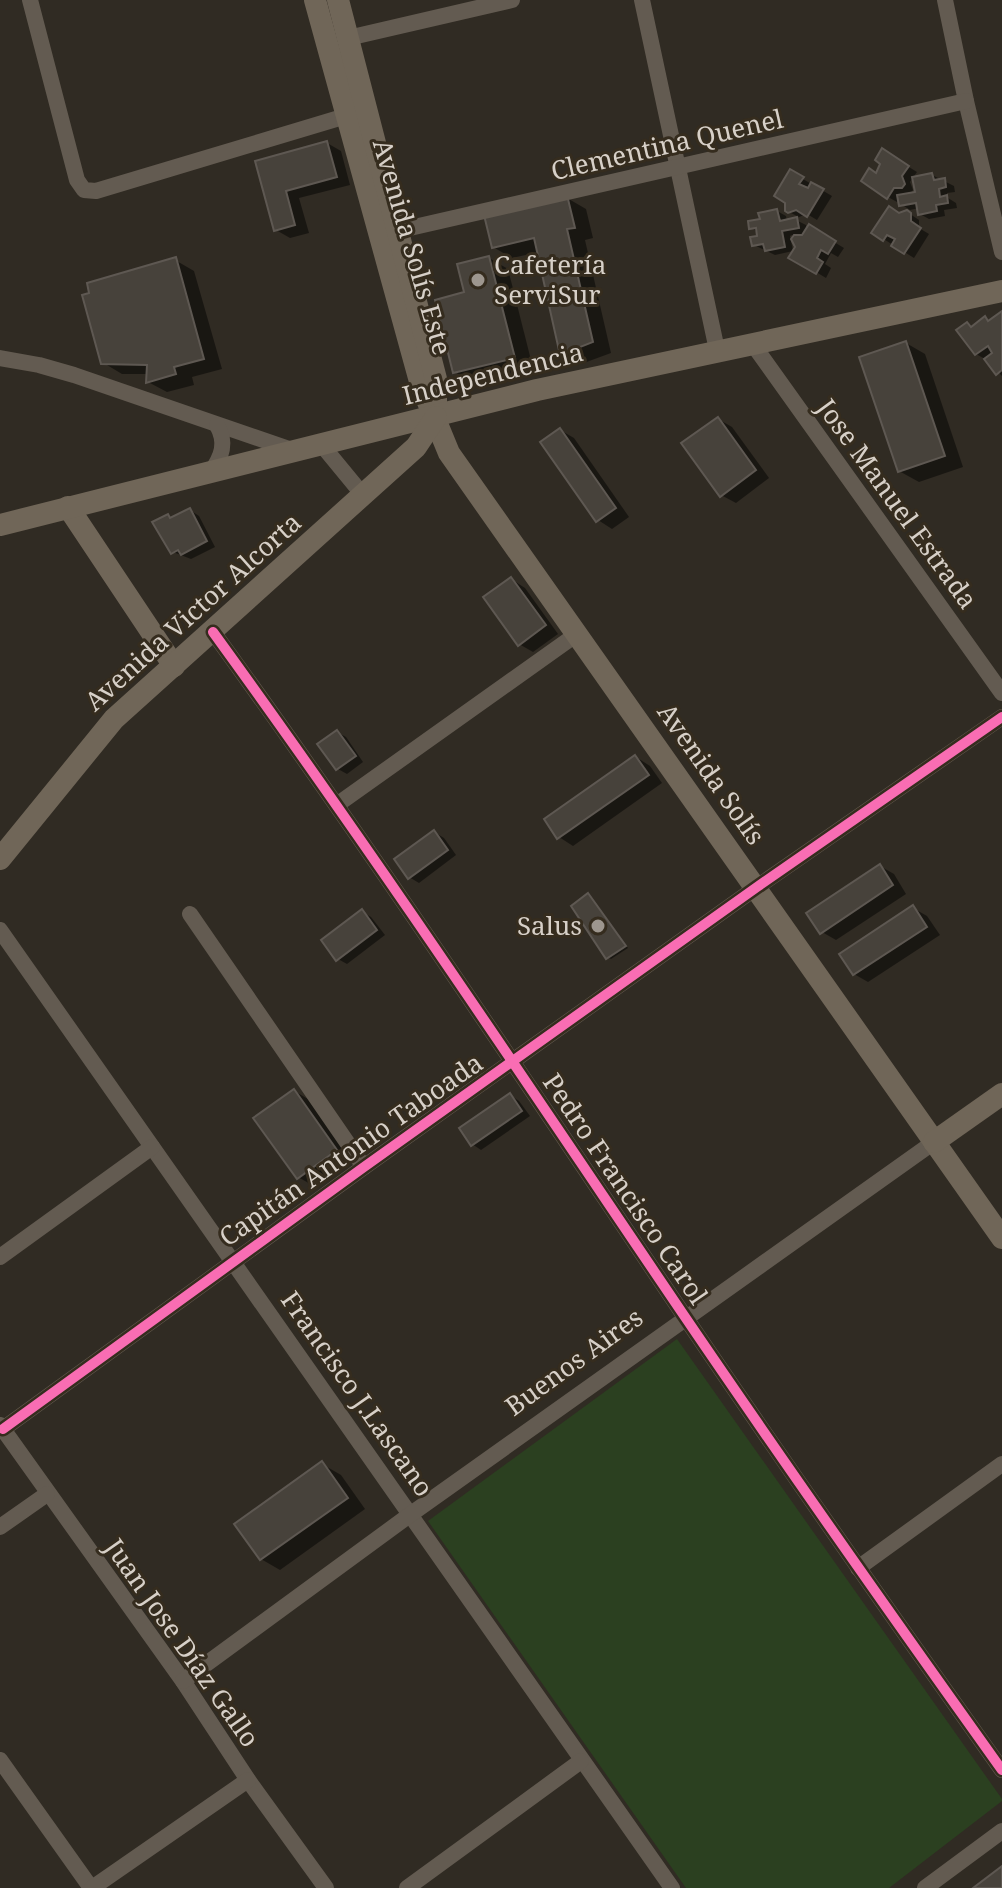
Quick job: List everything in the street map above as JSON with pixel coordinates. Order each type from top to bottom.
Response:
[{"type":"main road","name":"Avenida Solís Este","points":[[315,0],[356,113],[388,233],[421,385],[436,417]]},
{"type":"main road","name":"Avenida Solís Este","points":[[338,0],[348,38],[356,113]]},
{"type":"main road","name":"Independencia","points":[[0,525],[537,390],[1002,291]]},
{"type":"main road","name":"Avenida Victor Alcorta","points":[[0,859],[101,733],[416,447],[436,417]]},
{"type":"main road","name":"Avenida Solís","points":[[436,417],[449,453],[1002,1238]]},
{"type":"main road","points":[[68,507],[174,666]]},
{"type":"main road","name":"Buenos Aires","points":[[934,1142],[1002,1094]]},
{"type":"street","points":[[30,0],[77,180],[84,190],[96,191],[356,113]]},
{"type":"street","points":[[348,38],[512,0]]},
{"type":"street","points":[[642,0],[717,350]]},
{"type":"street","points":[[945,0],[1002,252]]},
{"type":"street","name":"Clementina Quenel","points":[[388,233],[966,101]]},
{"type":"street","name":"Jose Manuel Estrada","points":[[752,343],[1002,693]]},
{"type":"street","points":[[0,358],[62,372],[295,451]]},
{"type":"street","points":[[211,472],[224,446],[223,435],[217,425]]},
{"type":"street","points":[[321,444],[363,495]]},
{"type":"street","name":"Pedro Francisco Carol","points":[[213,632],[338,804],[685,1317],[1002,1770]]},
{"type":"street","points":[[338,804],[577,634]]},
{"type":"street","name":"Capitán Antonio Taboada","points":[[1,1427],[757,887],[1002,717]]},
{"type":"street","points":[[190,914],[364,1167]]},
{"type":"street","name":"Francisco J.Lascano","points":[[0,930],[672,1888]]},
{"type":"street","name":"Buenos Aires","points":[[183,1681],[685,1317],[934,1142]]},
{"type":"street","points":[[0,1257],[152,1147]]},
{"type":"street","name":"Juan Jose Díaz Gallo","points":[[1,1427],[326,1888]]},
{"type":"street","points":[[858,1568],[1002,1464]]},
{"type":"street","points":[[0,1527],[47,1494]]},
{"type":"street","points":[[0,1760],[91,1888],[248,1780]]},
{"type":"street","points":[[407,1888],[581,1761]]},
{"type":"street","points":[[925,1888],[1002,1831]]},
{"type":"green space","points":[[677,1339],[1002,1799],[889,1888],[686,1888],[428,1521]]},
{"type":"building","points":[[327,141],[337,177],[286,191],[295,225],[274,231],[255,161]]},
{"type":"building","points":[[882,148],[909,166],[902,176],[905,184],[902,188],[894,188],[887,199],[861,181],[869,168],[876,173],[880,164],[875,160]]},
{"type":"building","points":[[790,169],[804,177],[799,184],[808,188],[811,182],[824,189],[807,217],[796,210],[788,213],[785,203],[774,196]]},
{"type":"building","points":[[932,173],[934,180],[945,178],[946,187],[939,189],[940,197],[947,195],[948,203],[936,205],[937,211],[918,215],[916,203],[899,206],[897,195],[915,192],[912,177]]},
{"type":"building","points":[[567,195],[575,228],[567,229],[593,342],[560,355],[534,238],[492,248],[484,215]]},
{"type":"building","points":[[889,206],[899,213],[907,210],[911,213],[911,221],[921,228],[904,254],[891,246],[895,239],[887,235],[883,241],[871,233]]},
{"type":"building","points":[[777,209],[780,221],[797,217],[799,228],[782,231],[785,247],[765,251],[763,244],[752,246],[750,237],[757,236],[756,228],[749,229],[748,221],[760,219],[758,213]]},
{"type":"building","points":[[809,224],[836,241],[828,254],[821,250],[817,258],[823,262],[816,274],[788,258],[795,247],[791,239],[794,235],[802,235]]},
{"type":"building","points":[[489,256],[515,358],[453,373],[435,300],[464,292],[457,264]]},
{"type":"building","points":[[176,257],[204,359],[174,367],[176,374],[146,383],[147,365],[101,364],[82,295],[89,293],[87,283]]},
{"type":"building","points":[[1002,311],[1002,370],[996,375],[984,359],[992,353],[988,346],[975,355],[956,330],[967,322],[971,327],[985,316],[988,321]]},
{"type":"building","points":[[906,341],[945,456],[898,472],[859,357]]},
{"type":"building","points":[[718,417],[756,470],[720,497],[681,443]]},
{"type":"building","points":[[560,428],[616,508],[596,522],[540,442]]},
{"type":"building","points":[[190,508],[207,541],[181,555],[178,550],[171,554],[152,522],[168,514],[170,518]]},
{"type":"building","points":[[511,577],[546,625],[518,646],[483,597]]},
{"type":"building","points":[[337,730],[356,756],[336,770],[317,744]]},
{"type":"building","points":[[635,755],[649,775],[557,839],[544,819]]},
{"type":"building","points":[[434,830],[448,850],[408,879],[394,859]]},
{"type":"building","points":[[880,864],[893,885],[820,934],[806,913]]},
{"type":"building","name":"Salus","points":[[588,893],[626,946],[606,959],[571,906]]},
{"type":"building","points":[[913,905],[927,927],[853,975],[839,954]]},
{"type":"building","points":[[362,909],[377,930],[336,961],[321,940]]},
{"type":"building","points":[[294,1089],[337,1150],[297,1179],[253,1118]]},
{"type":"building","points":[[510,1093],[522,1111],[471,1146],[459,1128]]},
{"type":"building","points":[[322,1461],[348,1498],[260,1560],[234,1524]]},
{"type":"building","points":[[1002,1866],[1002,1888],[973,1888]]},
{"type":"cycle path","points":[[213,632],[392,885],[762,1429],[1002,1770]]},
{"type":"cycle path","points":[[3,1429],[364,1167],[1002,717]]},
{"type":"place","name":"Cafetería ServiSur","points":[[478,280]]},
{"type":"place","name":"Salus","points":[[598,926]]}]
